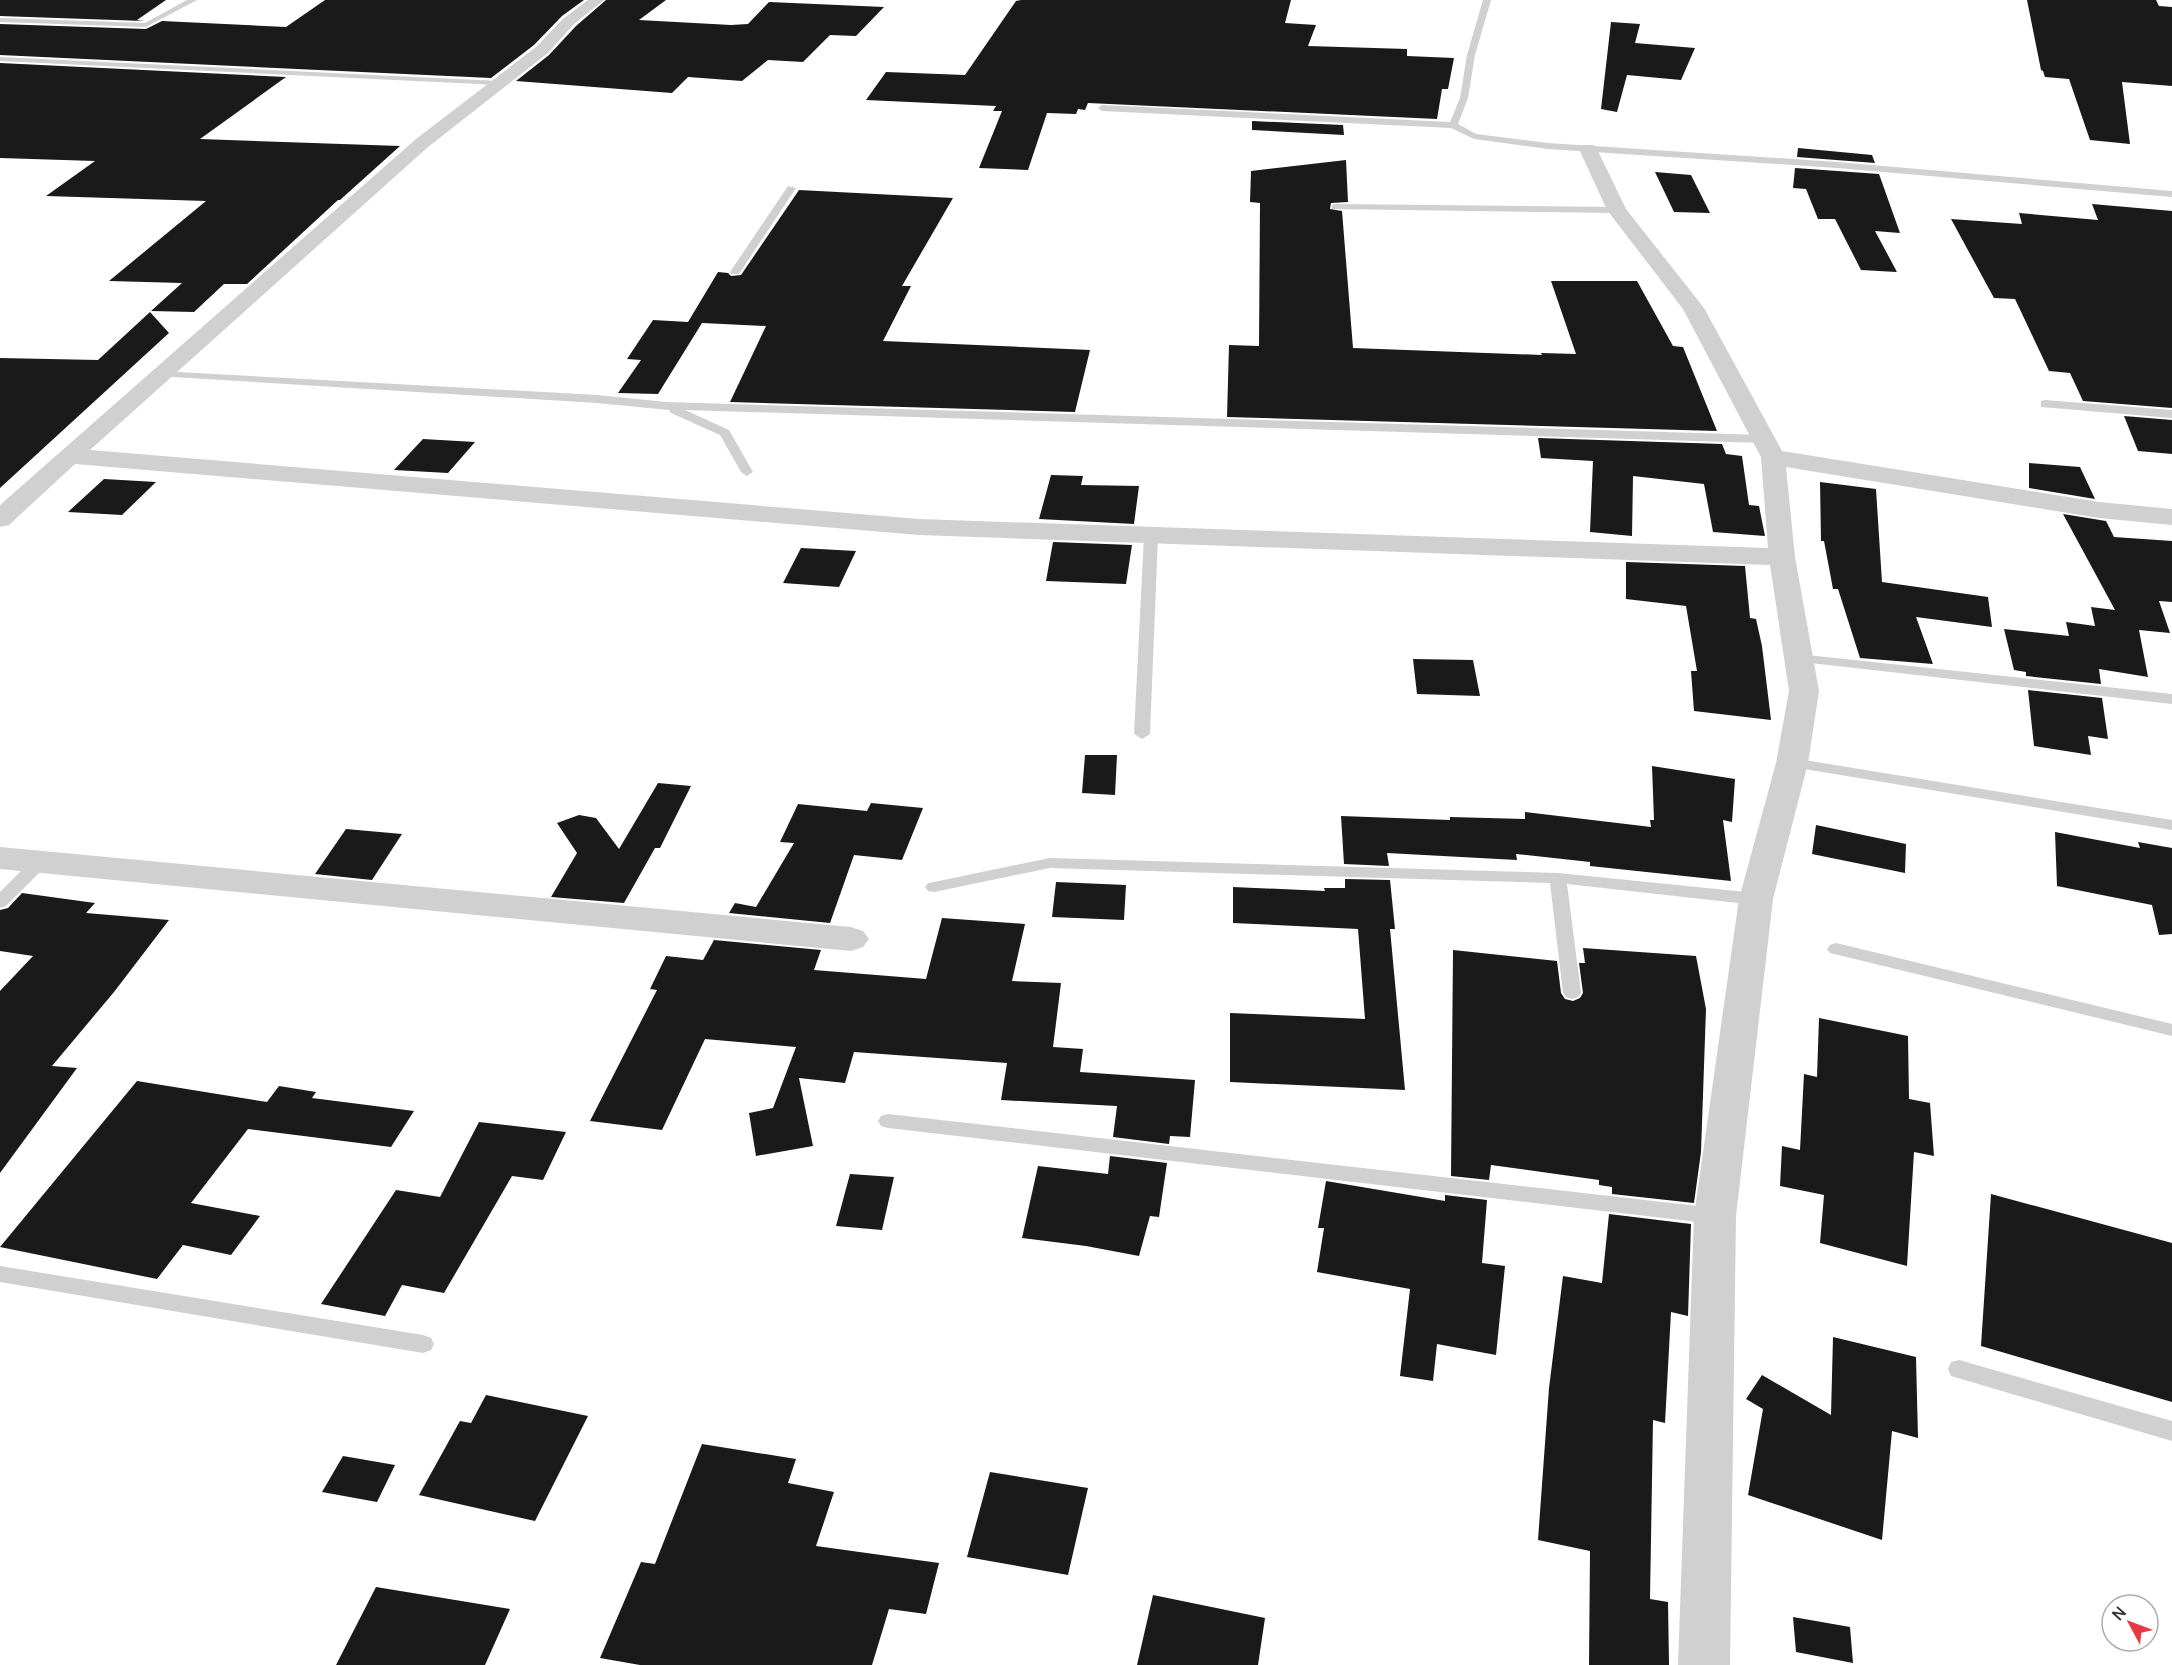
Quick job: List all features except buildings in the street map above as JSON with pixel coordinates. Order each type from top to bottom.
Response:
[{"type":"street","points":[[0,519],[160,374],[422,143],[542,50],[569,21],[597,0]]},
{"type":"street","points":[[1588,149],[1617,210],[1693,308],[1768,448],[1782,556],[1804,691],[1792,763],[1756,899],[1715,1216],[1704,1665]]},
{"type":"street","points":[[1768,448],[2099,510],[2172,517]]},
{"type":"street","points":[[69,456],[919,527],[1782,556]]},
{"type":"street","points":[[0,858],[851,939]]},
{"type":"lane","points":[[0,20],[146,25],[193,0]]},
{"type":"lane","points":[[1454,125],[1464,98],[1471,56],[1488,0]]},
{"type":"lane","points":[[0,59],[499,83]]},
{"type":"lane","points":[[1102,108],[1454,125],[1474,136],[1588,149],[1837,165],[2172,194]]},
{"type":"lane","points":[[735,272],[791,188]]},
{"type":"lane","points":[[1335,207],[1617,210]]},
{"type":"lane","points":[[160,374],[586,398],[666,406],[1768,448]]},
{"type":"lane","points":[[2045,404],[2172,414]]},
{"type":"lane","points":[[666,406],[725,433],[747,472]]},
{"type":"lane","points":[[1142,734],[1151,536]]},
{"type":"lane","points":[[1798,658],[2172,699]]},
{"type":"lane","points":[[1792,763],[2172,825]]},
{"type":"lane","points":[[0,902],[40,862]]},
{"type":"lane","points":[[934,887],[1050,863],[1558,878],[1756,899]]},
{"type":"lane","points":[[1558,878],[1572,993]]},
{"type":"lane","points":[[1836,949],[2172,1030]]},
{"type":"lane","points":[[888,1120],[1715,1216]]},
{"type":"lane","points":[[0,1274],[423,1344]]},
{"type":"lane","points":[[1959,1369],[2172,1431]]}]
